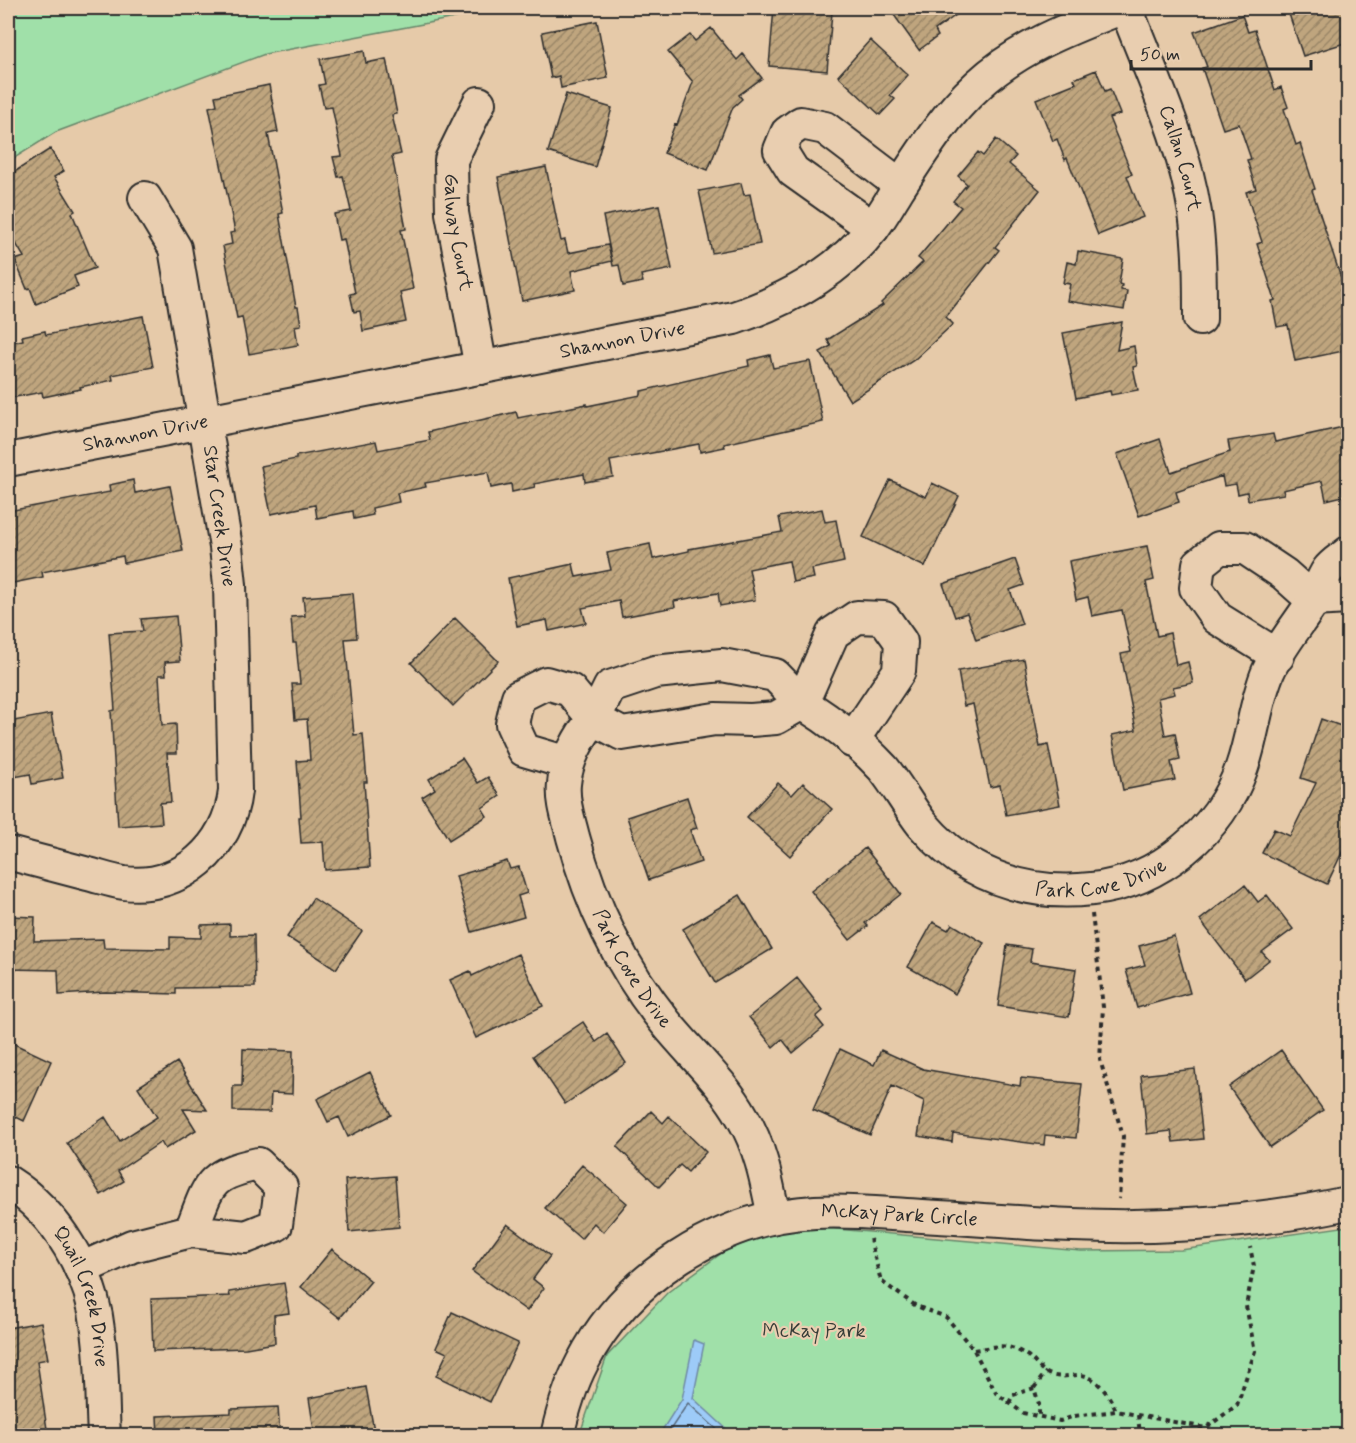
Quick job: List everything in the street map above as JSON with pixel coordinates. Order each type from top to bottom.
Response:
[{"type":"street","name":"Shannon Drive","points":[[8,460],[734,318],[771,305],[809,285],[843,259],[873,228],[927,144],[951,112],[979,84],[1015,56],[1055,34],[1121,8]]},
{"type":"street","name":"Callan Court","points":[[1126,8],[1173,131],[1188,181],[1195,212],[1200,265],[1200,319]]},
{"type":"street","name":"Galway Court","points":[[479,103],[451,160],[452,213],[481,368]]},
{"type":"street","points":[[873,228],[793,171],[780,150],[787,133],[801,123],[825,128],[900,185]]},
{"type":"street","name":"Star Creek Drive","points":[[8,853],[124,883],[150,883],[174,876],[227,849],[228,823],[235,791],[230,585],[226,547],[175,248],[145,198]]},
{"type":"street","points":[[1278,656],[1217,618],[1196,588],[1199,564],[1219,548],[1245,548],[1284,574],[1313,600],[1348,598]]},
{"type":"street","name":"Park Cove Drive","points":[[774,1217],[760,1156],[744,1119],[726,1091],[665,1022],[630,971],[604,924],[581,867],[566,808],[564,785],[568,763],[610,687],[655,672],[722,665],[774,675],[802,703],[835,725],[883,769],[922,824],[946,848],[969,864],[1001,880],[1032,889],[1068,892],[1104,888],[1138,878],[1164,864],[1188,847],[1212,821],[1230,795],[1242,768],[1256,705],[1269,670],[1313,600],[1328,569],[1348,553]]},
{"type":"street","points":[[568,763],[524,750],[512,724],[518,697],[546,683],[570,690],[594,719],[622,734],[715,719],[776,718],[802,703],[833,633],[857,617],[884,618],[901,642],[899,671],[852,741]]},
{"type":"street","name":"Quail Creek Drive","points":[[8,1182],[40,1209],[61,1234],[81,1269],[91,1297],[98,1329],[104,1436]]},
{"type":"street","name":"McKay Park Circle","points":[[557,1436],[566,1399],[582,1362],[603,1329],[633,1294],[667,1265],[700,1244],[737,1228],[774,1217],[814,1212],[852,1211],[1074,1225],[1161,1225],[1247,1219],[1348,1203]]},
{"type":"street","points":[[81,1269],[132,1246],[191,1231]]},
{"type":"path","points":[[1090,889],[1102,1007],[1100,1060],[1123,1136],[1117,1225]]},
{"type":"path","points":[[869,1238],[881,1281],[916,1305],[946,1317],[974,1350],[996,1393],[1023,1413],[1060,1421],[1074,1416],[1116,1411],[1206,1428],[1237,1405],[1255,1351],[1246,1306],[1254,1266],[1250,1245]]},
{"type":"path","points":[[974,1350],[1003,1345],[1028,1356],[1046,1372],[1064,1378],[1079,1374],[1092,1379],[1112,1399],[1116,1411]]},
{"type":"path","points":[[1009,1403],[1013,1395],[1034,1388],[1046,1372]]},
{"type":"path","points":[[1034,1388],[1039,1404],[1039,1415]]},
{"type":"path","points":[[1138,1415],[1140,1436]]},
{"type":"green space","points":[[8,8],[507,8],[265,54],[56,132],[8,162]]},
{"type":"green space","name":"McKay Park","points":[[803,1226],[1081,1251],[1181,1250],[1348,1226],[1348,1435],[579,1436],[607,1356],[668,1292],[726,1250],[764,1233]]},
{"type":"water","points":[[694,1340],[704,1344],[693,1398],[733,1435],[659,1435],[682,1399]]},
{"type":"building","points":[[774,8],[805,8],[804,10],[832,12],[827,71],[769,66]]},
{"type":"building","points":[[889,8],[966,8],[935,30],[938,36],[919,50]]},
{"type":"building","points":[[1287,8],[1348,8],[1348,42],[1303,56]]},
{"type":"building","points":[[1242,15],[1248,32],[1255,30],[1275,90],[1281,87],[1288,107],[1284,109],[1296,145],[1300,143],[1315,189],[1312,190],[1344,287],[1348,286],[1348,350],[1295,361],[1288,325],[1277,327],[1272,301],[1275,300],[1257,244],[1262,242],[1246,192],[1256,189],[1247,160],[1251,159],[1239,124],[1223,129],[1202,68],[1207,67],[1194,32]]},
{"type":"building","points":[[597,21],[608,78],[561,88],[559,76],[551,78],[542,32]]},
{"type":"building","points":[[711,28],[737,60],[743,54],[762,78],[739,95],[742,99],[733,107],[708,170],[664,153],[693,82],[668,52],[690,35],[695,41]]},
{"type":"building","points":[[870,40],[908,75],[890,95],[895,99],[880,115],[838,76]]},
{"type":"building","points":[[364,51],[366,63],[386,59],[397,114],[392,115],[401,154],[392,156],[406,229],[401,230],[413,289],[400,292],[406,322],[363,331],[360,311],[354,312],[350,294],[355,293],[344,239],[339,240],[334,214],[351,211],[343,176],[338,177],[333,157],[342,156],[332,107],[324,108],[319,85],[325,84],[320,59]]},
{"type":"building","points":[[1096,70],[1105,91],[1110,89],[1120,114],[1109,118],[1132,174],[1127,176],[1143,217],[1098,235],[1067,158],[1065,160],[1057,139],[1053,141],[1036,99],[1076,83],[1074,79]]},
{"type":"building","points":[[269,85],[278,132],[268,134],[283,213],[279,214],[301,325],[295,326],[298,345],[249,354],[242,317],[237,318],[223,246],[232,244],[230,233],[235,232],[209,107],[217,105],[215,96]]},
{"type":"building","points":[[566,94],[612,108],[595,167],[548,152]]},
{"type":"building","points":[[996,139],[1016,156],[1009,164],[1040,190],[995,247],[999,250],[946,317],[953,324],[914,360],[850,401],[820,352],[831,346],[827,340],[883,305],[881,303],[923,262],[918,258],[961,207],[953,201],[967,184],[958,176],[978,152],[983,156]]},
{"type":"building","points":[[50,149],[64,171],[54,177],[75,211],[72,213],[95,268],[74,276],[78,287],[36,304],[15,260],[24,257],[8,230],[8,176]]},
{"type":"building","points":[[546,167],[561,241],[565,240],[568,253],[608,245],[612,261],[571,271],[575,290],[522,301],[498,177]]},
{"type":"building","points":[[741,183],[744,195],[750,194],[760,244],[712,253],[699,191]]},
{"type":"building","points":[[659,205],[672,269],[641,275],[643,282],[623,286],[619,265],[613,266],[603,216]]},
{"type":"building","points":[[1078,251],[1123,259],[1119,284],[1122,285],[1121,290],[1127,291],[1124,310],[1067,301],[1070,284],[1063,283],[1067,262],[1076,264]]},
{"type":"building","points":[[143,316],[153,367],[112,375],[113,380],[80,387],[81,389],[43,397],[42,392],[10,398],[8,343],[23,340],[22,336],[45,331],[46,335]]},
{"type":"building","points":[[1122,322],[1117,350],[1134,346],[1137,366],[1133,367],[1138,390],[1111,395],[1110,391],[1076,398],[1063,333]]},
{"type":"building","points":[[770,355],[773,368],[810,361],[823,422],[724,444],[725,447],[700,452],[699,444],[610,461],[613,477],[585,482],[584,474],[534,484],[535,487],[512,492],[511,484],[491,488],[488,472],[425,483],[426,487],[397,493],[399,502],[372,508],[373,515],[354,519],[353,511],[317,518],[315,505],[271,514],[261,466],[296,459],[296,456],[376,441],[378,450],[430,440],[428,432],[516,412],[518,418],[641,395],[641,391],[749,366],[748,360]]},
{"type":"building","points":[[1348,426],[1348,485],[1342,487],[1343,496],[1326,500],[1322,481],[1283,490],[1284,494],[1248,500],[1247,492],[1238,494],[1236,484],[1224,486],[1222,476],[1176,492],[1179,502],[1139,516],[1117,454],[1160,439],[1171,472],[1230,452],[1228,441],[1273,434],[1275,442]]},
{"type":"building","points":[[133,480],[135,493],[170,486],[183,551],[124,563],[123,556],[42,572],[43,577],[8,584],[8,511],[110,492],[109,485]]},
{"type":"building","points":[[890,480],[926,497],[932,483],[959,496],[925,567],[863,537]]},
{"type":"building","points":[[822,509],[825,522],[836,520],[844,562],[812,569],[814,578],[793,582],[789,561],[749,569],[755,600],[720,606],[718,593],[674,601],[675,607],[622,617],[619,601],[582,608],[586,623],[549,631],[547,620],[517,626],[508,578],[573,564],[576,577],[611,570],[607,553],[650,544],[653,559],[689,551],[689,549],[782,532],[779,517]]},
{"type":"building","points":[[1147,546],[1154,580],[1146,582],[1157,636],[1170,633],[1176,665],[1188,662],[1193,683],[1173,687],[1175,694],[1158,698],[1165,735],[1175,733],[1180,760],[1171,762],[1175,780],[1123,790],[1112,735],[1136,730],[1121,654],[1131,652],[1122,610],[1092,616],[1088,597],[1076,600],[1069,561]]},
{"type":"building","points":[[1015,559],[1024,585],[1010,590],[1022,624],[976,640],[967,613],[955,617],[943,584]]},
{"type":"building","points":[[353,593],[357,638],[345,639],[354,735],[363,734],[370,867],[325,870],[323,842],[301,843],[297,761],[310,760],[307,719],[295,720],[292,684],[300,684],[291,617],[305,616],[303,597]]},
{"type":"building","points":[[176,616],[180,661],[165,662],[166,675],[159,675],[162,725],[176,724],[177,753],[167,753],[171,802],[160,803],[162,823],[118,826],[111,711],[115,710],[109,633],[143,631],[141,619]]},
{"type":"building","points":[[455,618],[498,661],[453,706],[411,663]]},
{"type":"building","points":[[1024,659],[1040,747],[1048,745],[1060,805],[1006,815],[1000,785],[990,787],[973,704],[964,706],[958,671]]},
{"type":"building","points":[[51,714],[63,778],[32,784],[30,774],[8,778],[8,722]]},
{"type":"building","points":[[1321,719],[1347,728],[1342,743],[1348,745],[1348,840],[1327,884],[1262,853],[1274,829],[1290,836],[1316,783],[1301,778]]},
{"type":"building","points":[[462,758],[478,783],[488,777],[500,796],[482,808],[487,816],[449,840],[422,797],[435,789],[429,779]]},
{"type":"building","points":[[778,783],[792,795],[803,783],[832,809],[790,856],[747,817]]},
{"type":"building","points":[[687,797],[697,828],[690,830],[701,862],[649,880],[627,817]]},
{"type":"building","points":[[865,848],[901,894],[865,923],[868,926],[850,940],[811,891]]},
{"type":"building","points":[[507,861],[510,869],[519,867],[527,893],[518,896],[524,917],[472,932],[456,876]]},
{"type":"building","points":[[1245,885],[1258,902],[1267,895],[1293,929],[1262,952],[1269,960],[1245,979],[1200,920]]},
{"type":"building","points":[[740,895],[772,949],[715,983],[683,929]]},
{"type":"building","points":[[313,898],[362,931],[336,969],[287,937]]},
{"type":"building","points":[[8,916],[35,917],[34,941],[103,939],[104,948],[170,949],[170,937],[201,938],[201,925],[230,924],[230,936],[254,935],[255,987],[176,988],[176,994],[105,992],[59,995],[58,970],[8,969]]},
{"type":"building","points":[[933,922],[948,930],[952,924],[984,943],[955,994],[908,967]]},
{"type":"building","points":[[1174,936],[1190,993],[1137,1008],[1126,970],[1145,965],[1139,946]]},
{"type":"building","points":[[1007,945],[1032,949],[1030,962],[1076,969],[1069,1017],[998,1006]]},
{"type":"building","points":[[518,954],[543,1006],[476,1038],[450,980],[470,971],[472,976]]},
{"type":"building","points":[[797,978],[823,1011],[816,1017],[824,1027],[793,1053],[782,1039],[773,1047],[749,1017]]},
{"type":"building","points":[[583,1022],[596,1042],[607,1034],[626,1063],[565,1104],[533,1056]]},
{"type":"building","points":[[8,1041],[51,1061],[24,1121],[8,1113]]},
{"type":"building","points":[[243,1049],[293,1051],[292,1094],[271,1093],[270,1112],[233,1111],[233,1086],[242,1086]]},
{"type":"building","points":[[840,1049],[874,1065],[881,1050],[923,1069],[1020,1086],[1021,1078],[1082,1084],[1076,1138],[1045,1135],[1044,1145],[953,1133],[952,1142],[918,1136],[924,1101],[892,1086],[870,1135],[813,1110]]},
{"type":"building","points":[[1281,1050],[1323,1110],[1270,1147],[1229,1087]]},
{"type":"building","points":[[177,1062],[207,1110],[183,1109],[196,1130],[165,1149],[161,1142],[118,1171],[124,1181],[101,1195],[67,1143],[105,1117],[120,1141],[157,1117],[138,1087]]},
{"type":"building","points":[[1195,1069],[1203,1139],[1173,1142],[1171,1131],[1147,1134],[1141,1075]]},
{"type":"building","points":[[370,1072],[391,1115],[348,1137],[339,1117],[328,1122],[317,1099]]},
{"type":"building","points":[[651,1111],[663,1123],[669,1116],[706,1152],[688,1172],[680,1165],[659,1187],[617,1147]]},
{"type":"building","points":[[582,1165],[627,1203],[603,1232],[594,1223],[581,1239],[545,1208]]},
{"type":"building","points":[[395,1176],[399,1227],[349,1232],[345,1180]]},
{"type":"building","points":[[507,1224],[550,1256],[533,1279],[544,1288],[527,1311],[472,1271]]},
{"type":"building","points":[[332,1249],[371,1281],[340,1318],[301,1287]]},
{"type":"building","points":[[284,1283],[289,1313],[274,1315],[275,1343],[246,1348],[153,1351],[151,1299],[230,1296],[229,1292]]},
{"type":"building","points":[[452,1312],[518,1343],[490,1402],[436,1376],[447,1353],[436,1348]]},
{"type":"building","points":[[41,1322],[48,1359],[37,1361],[48,1436],[8,1436],[8,1328]]},
{"type":"building","points":[[366,1387],[375,1436],[315,1436],[309,1398]]},
{"type":"building","points":[[278,1407],[280,1436],[158,1436],[157,1416],[231,1413],[231,1409]]}]
